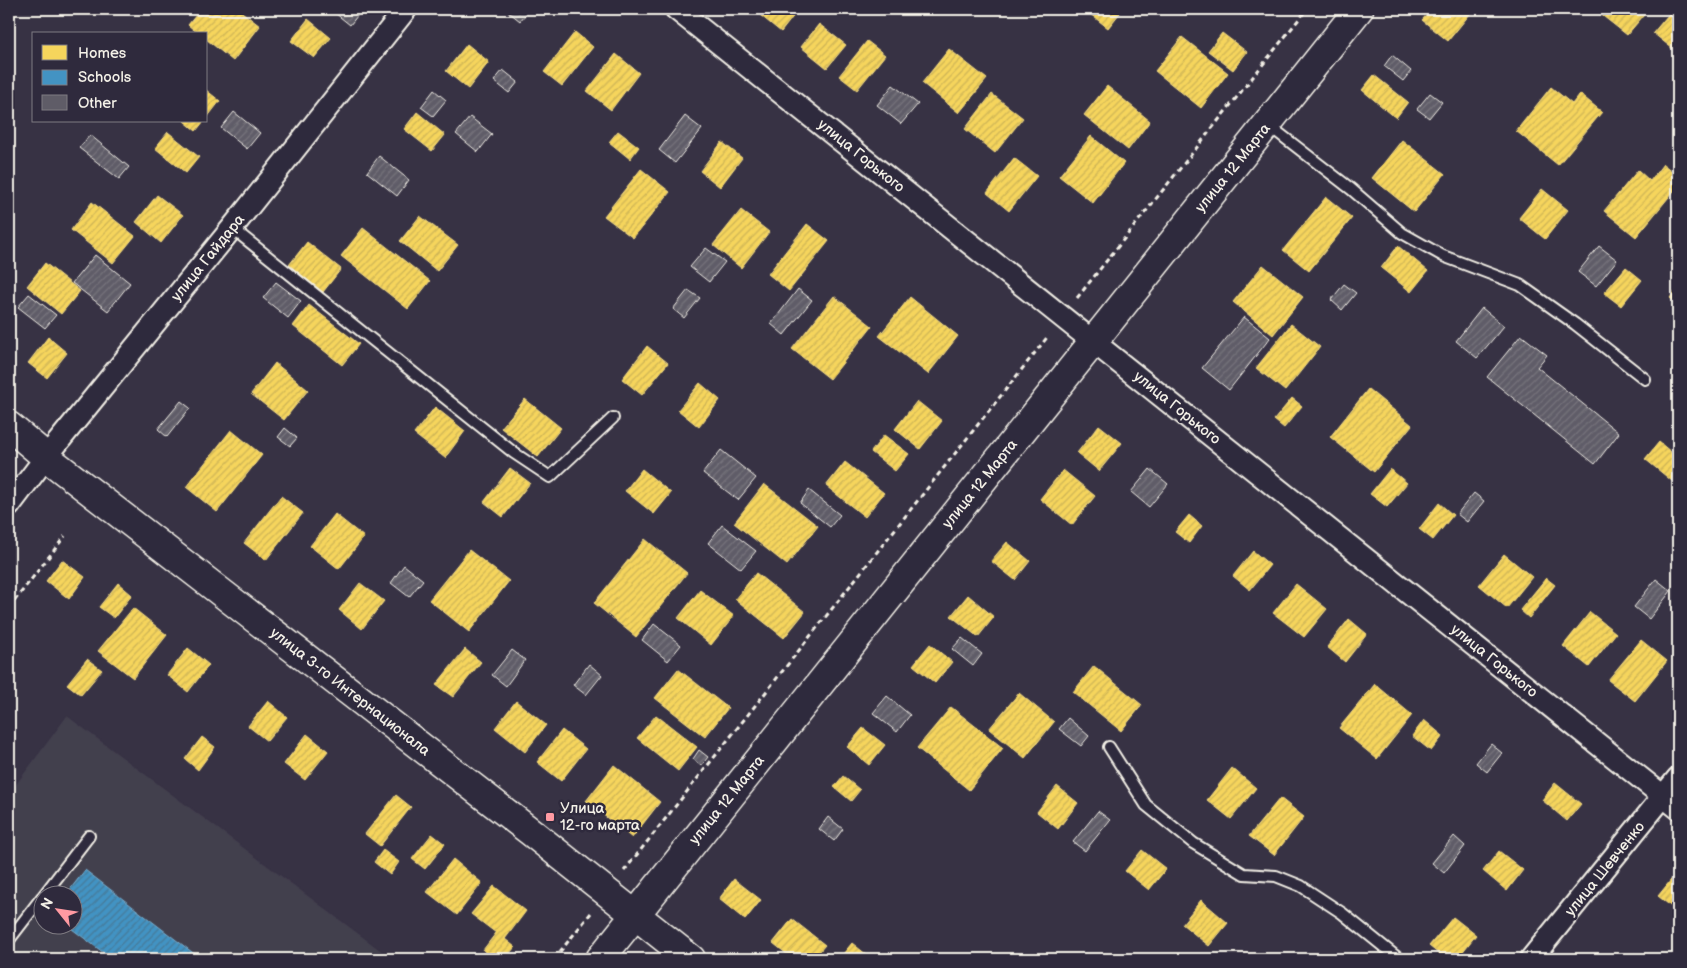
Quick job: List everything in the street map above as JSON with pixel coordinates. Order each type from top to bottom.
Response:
[{"type":"street","name":"улица Гайдара","points":[[9,506],[46,457],[232,228],[406,9]]},
{"type":"street","name":"улица Горького","points":[[676,9],[1671,802]]},
{"type":"street","name":"улица 12 Марта","points":[[600,959],[1359,9]]},
{"type":"street","name":"улица 3-го Интернационала","points":[[9,426],[46,457],[691,959]]},
{"type":"street","name":"улица Шевченко","points":[[1531,959],[1671,802],[1678,778]]},
{"type":"lane","points":[[1267,124],[1351,189],[1402,233],[1443,256],[1520,285],[1575,324],[1645,379]]},
{"type":"lane","points":[[232,228],[514,453],[550,477],[613,418]]},
{"type":"lane","points":[[1109,747],[1146,805],[1193,843],[1244,874],[1276,876],[1301,886],[1342,913],[1399,959]]},
{"type":"lane","points":[[51,886],[89,836]]},
{"type":"lane","points":[[9,940],[32,910]]},
{"type":"path","points":[[554,959],[1307,9]]},
{"type":"path","points":[[9,608],[65,536]]},
{"type":"shaded area","points":[[67,716],[392,959],[9,959],[9,794]]},
{"type":"building: Homes","points":[[201,9],[238,9],[260,26],[233,61],[208,41],[208,32],[197,32],[188,25]]},
{"type":"building: Homes","points":[[765,9],[799,9],[781,32],[760,15]]},
{"type":"building: Homes","points":[[1123,9],[1108,28],[1085,10]]},
{"type":"building: Homes","points":[[1432,9],[1474,9],[1448,41],[1422,20]]},
{"type":"building: Homes","points":[[1594,9],[1649,9],[1627,35]]},
{"type":"building: Homes","points":[[1673,9],[1678,9],[1678,53],[1653,33]]},
{"type":"building: Homes","points":[[308,19],[331,38],[314,58],[291,41]]},
{"type":"building: Homes","points":[[819,24],[846,45],[827,68],[801,47]]},
{"type":"building: Homes","points":[[575,32],[593,47],[562,86],[544,72]]},
{"type":"building: Homes","points":[[1222,33],[1247,52],[1233,70],[1208,51]]},
{"type":"building: Homes","points":[[1182,37],[1228,73],[1201,108],[1155,71]]},
{"type":"building: Homes","points":[[867,41],[885,55],[857,90],[839,76]]},
{"type":"building: Homes","points":[[467,44],[489,62],[468,89],[446,71]]},
{"type":"building: Homes","points":[[949,49],[987,79],[959,113],[922,83]]},
{"type":"building: Homes","points":[[616,54],[639,73],[611,110],[587,91]]},
{"type":"building: Homes","points":[[1374,75],[1408,102],[1396,118],[1362,90]]},
{"type":"building: Homes","points":[[1107,86],[1150,121],[1128,150],[1084,115]]},
{"type":"building: Homes","points":[[1551,87],[1572,104],[1580,94],[1602,112],[1558,165],[1516,131]]},
{"type":"building: Homes","points":[[208,92],[220,101],[208,116]]},
{"type":"building: Homes","points":[[992,94],[1023,118],[995,153],[965,129]]},
{"type":"building: Homes","points":[[417,112],[445,135],[432,151],[404,129]]},
{"type":"building: Homes","points":[[185,122],[203,122],[196,131]]},
{"type":"building: Homes","points":[[618,131],[639,147],[630,159],[609,142]]},
{"type":"building: Homes","points":[[168,132],[199,157],[186,173],[155,148]]},
{"type":"building: Homes","points":[[1091,136],[1124,163],[1093,203],[1059,176]]},
{"type":"building: Homes","points":[[1402,140],[1445,174],[1414,212],[1372,178]]},
{"type":"building: Homes","points":[[722,142],[742,158],[720,187],[700,171]]},
{"type":"building: Homes","points":[[1014,158],[1037,176],[1009,211],[987,193]]},
{"type":"building: Homes","points":[[1663,164],[1678,176],[1678,186],[1636,237],[1604,211],[1638,170],[1650,181]]},
{"type":"building: Homes","points":[[641,169],[670,192],[633,238],[604,216]]},
{"type":"building: Homes","points":[[1542,189],[1568,210],[1545,239],[1519,218]]},
{"type":"building: Homes","points":[[157,195],[183,215],[161,243],[136,222]]},
{"type":"building: Homes","points":[[1326,197],[1352,218],[1309,271],[1283,250]]},
{"type":"building: Homes","points":[[92,202],[135,236],[113,263],[71,230]]},
{"type":"building: Homes","points":[[741,210],[769,232],[741,268],[713,245]]},
{"type":"building: Homes","points":[[420,216],[458,245],[437,271],[400,241]]},
{"type":"building: Homes","points":[[807,224],[829,241],[789,291],[768,274]]},
{"type":"building: Homes","points":[[363,228],[430,281],[408,309],[341,256]]},
{"type":"building: Homes","points":[[307,242],[341,269],[323,292],[289,265]]},
{"type":"building: Homes","points":[[1398,246],[1428,271],[1411,292],[1381,268]]},
{"type":"building: Homes","points":[[45,263],[80,291],[61,314],[27,286]]},
{"type":"building: Homes","points":[[1263,265],[1303,297],[1273,335],[1233,302]]},
{"type":"building: Homes","points":[[1626,267],[1642,280],[1621,306],[1604,293]]},
{"type":"building: Homes","points":[[1678,288],[1678,304],[1670,298]]},
{"type":"building: Homes","points":[[834,296],[872,326],[830,379],[792,349]]},
{"type":"building: Homes","points":[[910,297],[958,336],[928,374],[879,336]]},
{"type":"building: Homes","points":[[309,305],[359,344],[342,365],[293,326]]},
{"type":"building: Homes","points":[[1291,324],[1320,347],[1285,391],[1256,368]]},
{"type":"building: Homes","points":[[48,337],[67,353],[47,378],[28,363]]},
{"type":"building: Homes","points":[[647,346],[668,363],[642,395],[622,379]]},
{"type":"building: Homes","points":[[275,363],[308,390],[284,420],[251,394]]},
{"type":"building: Homes","points":[[700,383],[720,400],[699,427],[678,410]]},
{"type":"building: Homes","points":[[1368,389],[1412,425],[1374,472],[1330,437]]},
{"type":"building: Homes","points":[[1292,398],[1302,406],[1284,428],[1274,420]]},
{"type":"building: Homes","points":[[525,399],[561,428],[538,457],[501,428]]},
{"type":"building: Homes","points":[[917,401],[942,421],[920,449],[895,429]]},
{"type":"building: Homes","points":[[435,407],[465,431],[445,458],[414,434]]},
{"type":"building: Homes","points":[[1099,425],[1122,443],[1099,471],[1077,453]]},
{"type":"building: Homes","points":[[231,430],[262,455],[217,512],[186,487]]},
{"type":"building: Homes","points":[[884,435],[909,454],[895,471],[871,452]]},
{"type":"building: Homes","points":[[1659,442],[1678,458],[1678,472],[1672,481],[1645,459]]},
{"type":"building: Homes","points":[[845,462],[884,493],[865,517],[826,486]]},
{"type":"building: Homes","points":[[510,468],[530,483],[503,517],[484,502]]},
{"type":"building: Homes","points":[[642,469],[671,493],[654,514],[625,491]]},
{"type":"building: Homes","points":[[1390,469],[1407,483],[1387,507],[1370,494]]},
{"type":"building: Homes","points":[[1063,470],[1095,496],[1072,525],[1040,499]]},
{"type":"building: Homes","points":[[764,484],[818,526],[787,565],[734,523]]},
{"type":"building: Homes","points":[[281,496],[303,513],[266,560],[244,543]]},
{"type":"building: Homes","points":[[1439,503],[1453,515],[1433,540],[1419,529]]},
{"type":"building: Homes","points":[[335,514],[364,537],[339,569],[310,546]]},
{"type":"building: Homes","points":[[1189,515],[1202,526],[1189,543],[1175,532]]},
{"type":"building: Homes","points":[[645,539],[687,573],[636,637],[594,603]]},
{"type":"building: Homes","points":[[1007,542],[1030,561],[1015,580],[991,561]]},
{"type":"building: Homes","points":[[469,550],[509,581],[469,632],[429,600]]},
{"type":"building: Homes","points":[[1253,551],[1270,565],[1250,590],[1233,576]]},
{"type":"building: Homes","points":[[1504,554],[1532,577],[1507,608],[1479,585]]},
{"type":"building: Homes","points":[[62,560],[85,577],[69,599],[46,581]]},
{"type":"building: Homes","points":[[756,573],[805,612],[784,638],[735,599]]},
{"type":"building: Homes","points":[[1546,578],[1555,585],[1529,618],[1520,610]]},
{"type":"building: Homes","points":[[118,583],[132,595],[114,618],[99,607]]},
{"type":"building: Homes","points":[[360,583],[384,601],[362,629],[339,610]]},
{"type":"building: Homes","points":[[1296,584],[1327,609],[1304,637],[1273,613]]},
{"type":"building: Homes","points":[[700,590],[734,616],[711,645],[678,618]]},
{"type":"building: Homes","points":[[968,595],[994,617],[978,637],[951,616]]},
{"type":"building: Homes","points":[[133,608],[167,635],[133,678],[98,651]]},
{"type":"building: Homes","points":[[1590,612],[1616,633],[1589,667],[1563,646]]},
{"type":"building: Homes","points":[[1349,619],[1367,634],[1345,662],[1327,647]]},
{"type":"building: Homes","points":[[1641,640],[1667,661],[1635,701],[1608,680]]},
{"type":"building: Homes","points":[[930,644],[952,662],[935,683],[913,665]]},
{"type":"building: Homes","points":[[188,648],[209,665],[188,692],[167,675]]},
{"type":"building: Homes","points":[[465,649],[481,662],[453,697],[436,685]]},
{"type":"building: Homes","points":[[87,659],[102,670],[81,695],[67,684]]},
{"type":"building: Homes","points":[[1094,666],[1142,705],[1121,731],[1073,692]]},
{"type":"building: Homes","points":[[678,669],[728,708],[705,737],[655,698]]},
{"type":"building: Homes","points":[[1375,684],[1412,715],[1377,759],[1339,728]]},
{"type":"building: Homes","points":[[1019,693],[1054,722],[1025,758],[989,729]]},
{"type":"building: Homes","points":[[268,701],[287,717],[267,741],[248,726]]},
{"type":"building: Homes","points":[[516,701],[546,725],[525,752],[495,728]]},
{"type":"building: Homes","points":[[951,707],[1003,748],[969,790],[917,748]]},
{"type":"building: Homes","points":[[656,715],[697,747],[678,771],[637,738]]},
{"type":"building: Homes","points":[[1424,720],[1443,736],[1431,751],[1412,736]]},
{"type":"building: Homes","points":[[863,728],[885,745],[869,765],[847,747]]},
{"type":"building: Homes","points":[[562,730],[586,749],[561,781],[537,762]]},
{"type":"building: Homes","points":[[307,734],[328,751],[305,780],[284,764]]},
{"type":"building: Homes","points":[[202,737],[215,747],[198,770],[185,759]]},
{"type":"building: Homes","points":[[614,765],[660,802],[632,838],[586,801]]},
{"type":"building: Homes","points":[[1232,768],[1256,788],[1231,819],[1207,800]]},
{"type":"building: Homes","points":[[843,776],[860,790],[851,801],[834,787]]},
{"type":"building: Homes","points":[[1555,783],[1581,804],[1567,821],[1542,800]]},
{"type":"building: Homes","points":[[1057,786],[1078,803],[1058,829],[1037,812]]},
{"type":"building: Homes","points":[[396,795],[411,807],[380,846],[365,834]]},
{"type":"building: Homes","points":[[1280,798],[1304,817],[1274,855],[1249,836]]},
{"type":"building: Homes","points":[[432,834],[445,844],[425,869],[412,859]]},
{"type":"building: Homes","points":[[383,850],[399,862],[390,875],[374,862]]},
{"type":"building: Homes","points":[[1142,850],[1166,869],[1149,890],[1125,871]]},
{"type":"building: Homes","points":[[1499,851],[1523,870],[1507,891],[1483,871]]},
{"type":"building: Homes","points":[[453,859],[482,883],[457,915],[427,892]]},
{"type":"building: Homes","points":[[1675,875],[1678,877],[1678,912],[1658,896]]},
{"type":"building: Homes","points":[[734,879],[761,900],[745,920],[719,899]]},
{"type":"building: Homes","points":[[494,886],[526,911],[505,939],[515,947],[505,959],[494,959],[483,950],[496,933],[471,914]]},
{"type":"building: Homes","points":[[1201,900],[1228,923],[1209,946],[1182,924]]},
{"type":"building: Homes","points":[[1453,917],[1476,935],[1457,959],[1445,959],[1429,946]]},
{"type":"building: Homes","points":[[792,919],[825,945],[813,959],[793,959],[773,943]]},
{"type":"building: Homes","points":[[852,943],[872,959],[839,959]]},
{"type":"building: Homes","points":[[1634,953],[1642,959],[1629,959]]},
{"type":"building: Schools","points":[[85,870],[201,959],[112,959],[81,936],[82,886],[73,886]]},
{"type":"building: Other","points":[[330,9],[358,9],[361,11],[350,25]]},
{"type":"building: Other","points":[[505,9],[530,9],[520,21]]},
{"type":"building: Other","points":[[1392,55],[1411,71],[1403,81],[1384,66]]},
{"type":"building: Other","points":[[503,70],[518,82],[509,93],[494,81]]},
{"type":"building: Other","points":[[893,85],[918,104],[901,124],[877,105]]},
{"type":"building: Other","points":[[434,90],[446,100],[433,116],[421,107]]},
{"type":"building: Other","points":[[1430,93],[1442,102],[1429,118],[1417,109]]},
{"type":"building: Other","points":[[234,112],[260,133],[247,149],[221,128]]},
{"type":"building: Other","points":[[685,116],[702,129],[675,163],[659,150]]},
{"type":"building: Other","points":[[470,117],[492,134],[478,152],[456,134]]},
{"type":"building: Other","points":[[90,135],[129,167],[119,179],[79,148]]},
{"type":"building: Other","points":[[379,156],[409,180],[397,196],[367,172]]},
{"type":"building: Other","points":[[1599,246],[1617,260],[1596,286],[1578,272]]},
{"type":"building: Other","points":[[706,248],[725,262],[709,282],[690,267]]},
{"type":"building: Other","points":[[95,255],[130,283],[108,311],[72,283]]},
{"type":"building: Other","points":[[276,282],[301,301],[288,318],[263,298]]},
{"type":"building: Other","points":[[1344,284],[1356,293],[1342,310],[1331,300]]},
{"type":"building: Other","points":[[798,289],[812,300],[784,335],[771,324]]},
{"type":"building: Other","points":[[688,290],[700,298],[684,318],[673,309]]},
{"type":"building: Other","points":[[29,294],[56,315],[45,328],[18,307]]},
{"type":"building: Other","points":[[1482,308],[1504,326],[1477,358],[1456,341]]},
{"type":"building: Other","points":[[1244,317],[1270,338],[1229,390],[1202,368]]},
{"type":"building: Other","points":[[1521,335],[1547,355],[1537,367],[1619,433],[1595,464],[1487,377]]},
{"type":"building: Other","points":[[181,401],[190,408],[167,437],[158,429]]},
{"type":"building: Other","points":[[285,428],[297,438],[290,446],[278,437]]},
{"type":"building: Other","points":[[721,450],[756,478],[738,500],[703,473]]},
{"type":"building: Other","points":[[1150,469],[1168,484],[1149,507],[1131,492]]},
{"type":"building: Other","points":[[809,490],[840,515],[830,527],[800,503]]},
{"type":"building: Other","points":[[1474,493],[1484,501],[1467,522],[1457,514]]},
{"type":"building: Other","points":[[722,525],[756,551],[741,569],[708,543]]},
{"type":"building: Other","points":[[404,565],[423,580],[409,597],[391,583]]},
{"type":"building: Other","points":[[1656,579],[1671,591],[1649,619],[1634,607]]},
{"type":"building: Other","points":[[654,624],[681,645],[668,661],[642,640]]},
{"type":"building: Other","points":[[962,638],[982,654],[973,666],[952,649]]},
{"type":"building: Other","points":[[512,650],[525,660],[506,686],[492,675]]},
{"type":"building: Other","points":[[589,664],[602,675],[586,695],[573,685]]},
{"type":"building: Other","points":[[887,696],[910,715],[897,732],[873,713]]},
{"type":"building: Other","points":[[1068,718],[1089,736],[1081,746],[1059,729]]},
{"type":"building: Other","points":[[1491,744],[1502,753],[1487,772],[1476,763]]},
{"type":"building: Other","points":[[699,750],[708,757],[701,766],[693,759]]},
{"type":"building: Other","points":[[1098,811],[1110,820],[1085,851],[1073,842]]},
{"type":"building: Other","points":[[828,817],[843,829],[834,841],[819,829]]},
{"type":"building: Other","points":[[1454,836],[1465,846],[1444,873],[1432,863]]},
{"type":"place","name":"Улица 12-го марта","points":[[550,817]]}]
